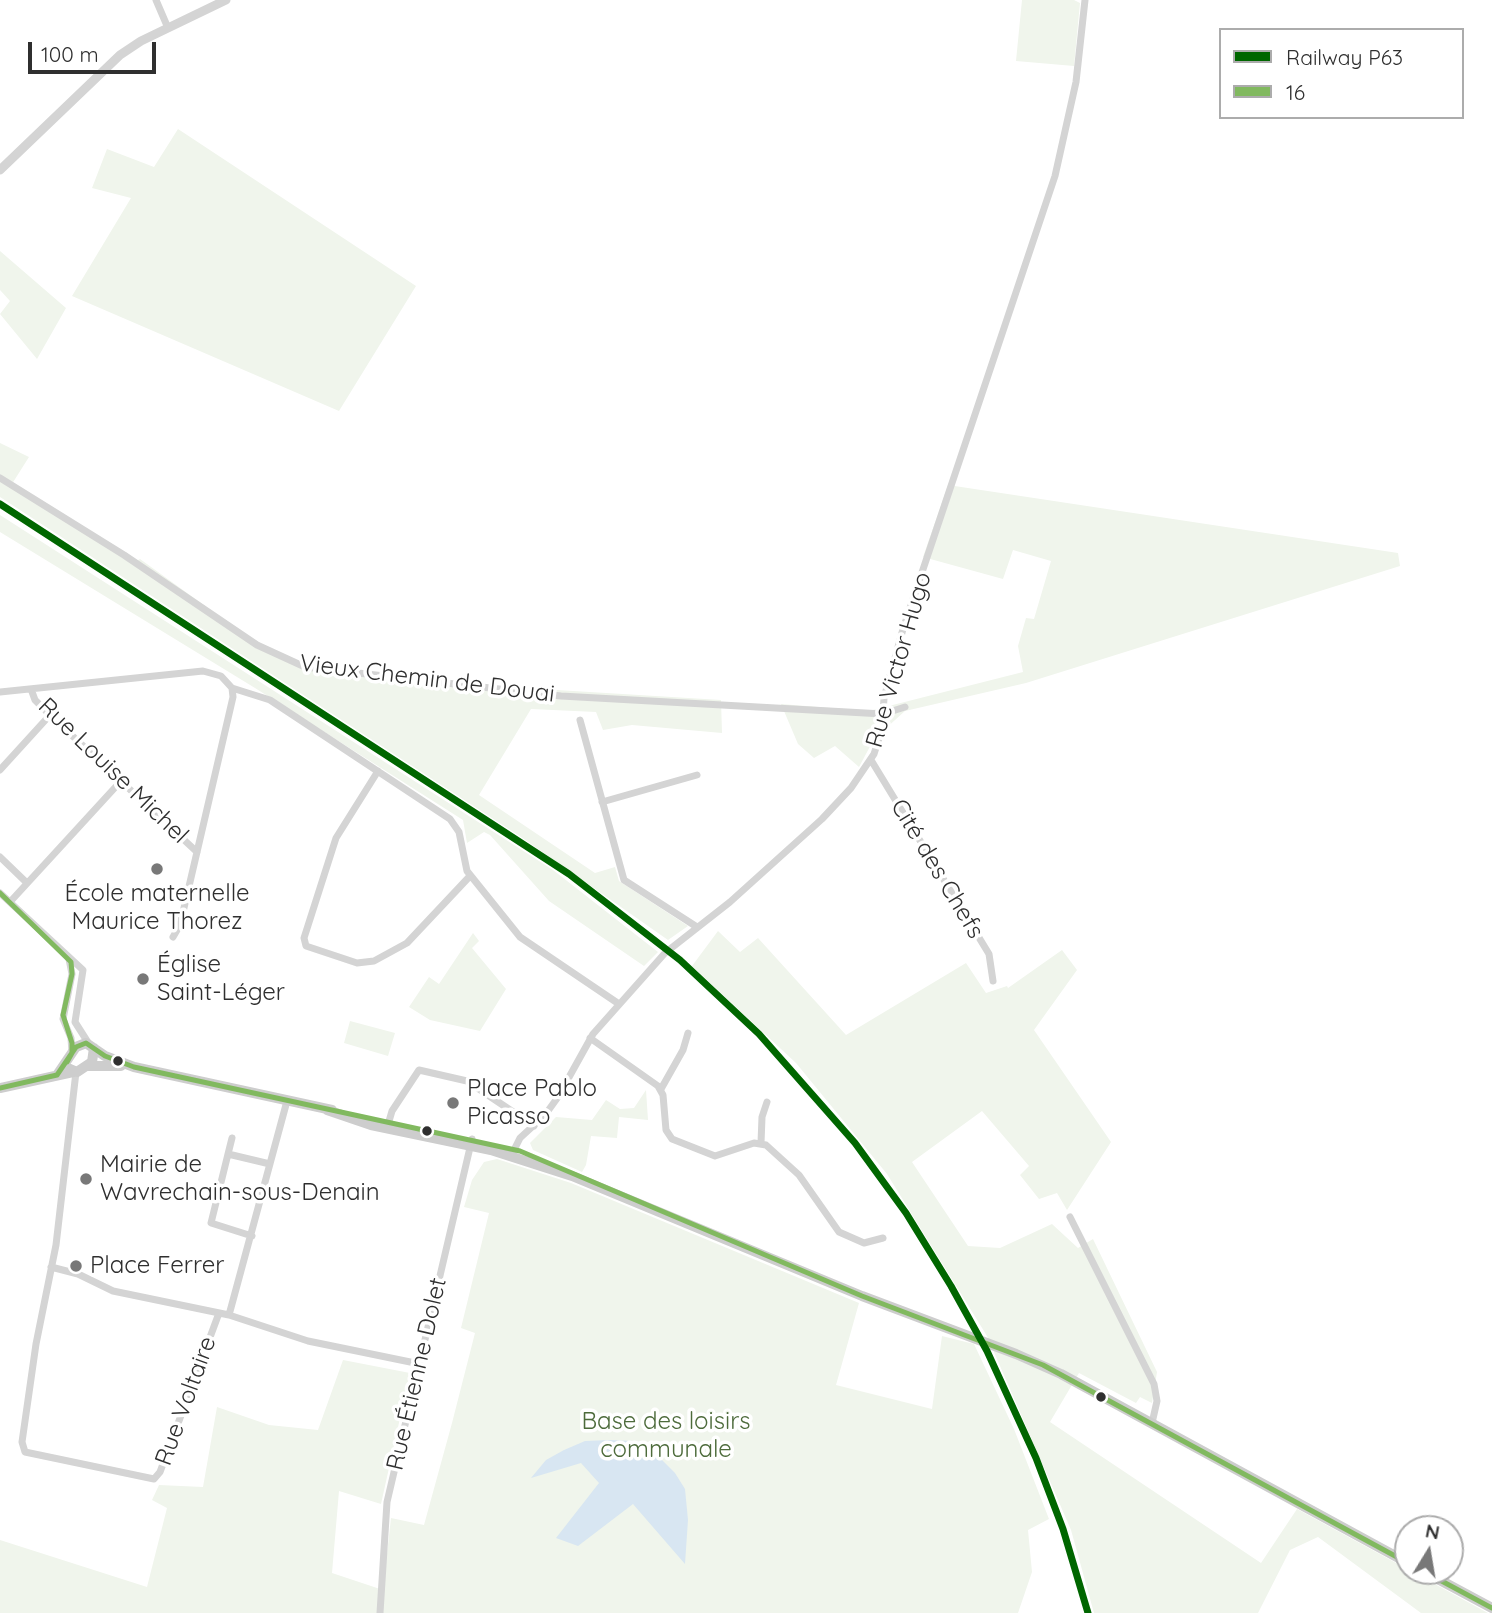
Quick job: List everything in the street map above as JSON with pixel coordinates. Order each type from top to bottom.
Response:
[{"type":"main road","points":[[72,1065],[78,1045],[92,1046],[134,1067]]},
{"type":"main road","points":[[86,1066],[94,1058],[92,1046]]},
{"type":"main road","points":[[0,1088],[57,1074],[72,1065],[134,1067],[513,1153],[862,1296],[1036,1362],[1394,1555]]},
{"type":"main road","points":[[1449,1585],[1492,1608]]},
{"type":"street","points":[[156,0],[168,28]]},
{"type":"street","points":[[0,170],[112,61],[168,28],[226,0]]},
{"type":"street","name":"Rue Victor Hugo","points":[[513,1153],[520,1138],[534,1126],[558,1097],[590,1038],[619,1004],[672,946],[730,902],[822,819],[851,788],[871,760],[880,741],[886,692],[903,629],[1055,176],[1076,82],[1085,0]]},
{"type":"street","points":[[0,164],[19,150]]},
{"type":"street","name":"Vieux Chemin de Douai","points":[[0,478],[118,552],[257,645],[305,667],[516,693],[883,714],[905,707]]},
{"type":"street","points":[[0,692],[203,671],[220,676],[232,688],[246,690],[270,700],[453,821],[470,876],[524,942],[619,1004]]},
{"type":"street","points":[[173,937],[180,925],[233,697],[232,688]]},
{"type":"street","name":"Rue Louise Michel","points":[[31,689],[35,700],[50,715],[197,852]]},
{"type":"street","points":[[0,770],[50,715]]},
{"type":"street","points":[[580,720],[624,880],[697,927]]},
{"type":"street","name":"Cité des Chefs","points":[[871,760],[989,954],[993,981]]},
{"type":"street","points":[[378,771],[336,838],[304,938],[306,946],[357,963],[374,961],[407,943],[470,876]]},
{"type":"street","points":[[602,802],[696,775]]},
{"type":"street","points":[[10,902],[121,781]]},
{"type":"street","points":[[0,857],[27,883]]},
{"type":"street","points":[[0,893],[84,973],[75,1022],[92,1046]]},
{"type":"street","points":[[67,956],[72,970],[63,1019],[71,1038],[72,1065]]},
{"type":"street","points":[[688,1033],[683,1050],[661,1089],[666,1130],[675,1141],[715,1156],[761,1143],[775,1151],[799,1175],[839,1232],[863,1243],[883,1238]]},
{"type":"street","points":[[590,1038],[661,1089]]},
{"type":"street","name":"Rue Voltaire","points":[[72,1065],[51,1267],[23,1449],[31,1454],[146,1479],[156,1477],[219,1313]]},
{"type":"street","points":[[388,1125],[416,1072],[421,1070],[467,1081],[534,1126]]},
{"type":"street","points":[[229,1315],[287,1101]]},
{"type":"street","points":[[761,1143],[762,1117],[767,1102]]},
{"type":"street","points":[[232,1138],[211,1223],[252,1236]]},
{"type":"street","name":"Rue Étienne Dolet","points":[[380,1613],[384,1517],[472,1142]]},
{"type":"street","points":[[228,1154],[270,1164]]},
{"type":"street","points":[[1070,1217],[1154,1384],[1157,1401],[1152,1423]]},
{"type":"street","points":[[51,1267],[78,1274],[113,1291],[229,1315],[308,1341],[420,1364]]},
{"type":"green space","points":[[1022,0],[1074,0],[1080,3],[1074,66],[1016,61]]},
{"type":"green space","points":[[178,129],[416,286],[339,411],[72,296],[131,198],[92,188],[107,149],[154,167]]},
{"type":"green space","points":[[0,251],[66,308],[37,359],[0,314],[10,301],[0,290]]},
{"type":"green space","points":[[0,443],[29,457],[10,487],[133,563],[140,559],[237,629],[286,659],[321,669],[475,685],[721,700],[722,733],[632,725],[603,730],[596,712],[531,709],[479,795],[595,873],[615,867],[619,881],[688,926],[668,940],[521,837],[0,497]]},
{"type":"green space","points":[[948,485],[1398,553],[1400,566],[1026,683],[905,711],[874,739],[859,767],[835,746],[814,758],[798,744],[781,704],[869,711],[1023,672],[1018,646],[1026,618],[1034,619],[1051,561],[1013,550],[1003,579],[923,557]]},
{"type":"green space","points":[[0,515],[553,870],[658,952],[644,966],[549,901],[490,835],[484,832],[467,843],[463,820],[255,688],[0,532]]},
{"type":"green space","points":[[718,931],[740,952],[758,938],[846,1035],[966,963],[986,993],[1007,986],[1008,988],[1062,950],[1077,970],[1034,1030],[1111,1142],[1067,1210],[1057,1193],[1039,1199],[1020,1175],[1029,1166],[982,1111],[912,1162],[968,1246],[1000,1248],[1052,1224],[1078,1248],[1093,1239],[1157,1372],[1152,1403],[1140,1397],[1136,1403],[1079,1373],[1050,1422],[1261,1563],[1297,1509],[1394,1562],[1394,1585],[1437,1585],[1488,1613],[1421,1613],[1318,1537],[1290,1550],[1258,1613],[1094,1613],[1071,1530],[987,1336],[887,1174],[796,1063],[692,966]]},
{"type":"green space","points":[[473,933],[479,941],[472,948],[506,989],[480,1031],[430,1020],[409,1007],[429,977],[439,984]]},
{"type":"green space","points":[[350,1021],[395,1033],[388,1056],[344,1043]]},
{"type":"green space","points":[[646,1090],[648,1120],[619,1117],[617,1138],[591,1136],[586,1165],[582,1172],[533,1150],[530,1143],[556,1117],[592,1120],[606,1100],[620,1109],[634,1108]]},
{"type":"green space","name":"Base des loisirs communale","points":[[497,1159],[571,1183],[859,1303],[836,1385],[932,1409],[942,1336],[974,1344],[1014,1429],[1049,1519],[1028,1530],[1032,1572],[1018,1613],[0,1613],[0,1540],[147,1587],[167,1508],[152,1500],[159,1485],[203,1487],[217,1407],[269,1425],[318,1430],[343,1360],[410,1373],[381,1504],[339,1491],[332,1573],[383,1590],[391,1518],[424,1525],[452,1423],[475,1333],[461,1328],[489,1213],[464,1207],[472,1180],[484,1162]]},
{"type":"shaded area","points":[[585,1441],[633,1441],[651,1449],[675,1473],[685,1489],[688,1520],[685,1564],[633,1504],[578,1546],[556,1538],[599,1483],[581,1463],[531,1478],[546,1460],[564,1450]]},
{"type":"rail line","name":"P63","points":[[0,504],[569,874],[680,960],[759,1034],[855,1143],[906,1213],[951,1286],[987,1351],[1036,1458],[1063,1529],[1088,1613]]},
{"type":"transit line","name":"16","points":[[0,893],[71,962],[72,974],[63,1015],[72,1043],[72,1053],[67,1062]]},
{"type":"transit line","name":"16","points":[[0,1088],[57,1075],[76,1047],[86,1043],[105,1056],[134,1067],[520,1151],[862,1296],[1043,1365],[1394,1555]]},
{"type":"transit line","name":"16","points":[[1449,1585],[1492,1608]]},
{"type":"place","name":"École maternelle Maurice Thorez","points":[[157,869]]},
{"type":"place","name":"Église Saint-Léger","points":[[143,979]]},
{"type":"place","name":"Place Pablo Picasso","points":[[453,1103]]},
{"type":"place","name":"Mairie de Wavrechain-sous-Denain","points":[[86,1179]]},
{"type":"place","name":"Place Ferrer","points":[[76,1266]]}]
